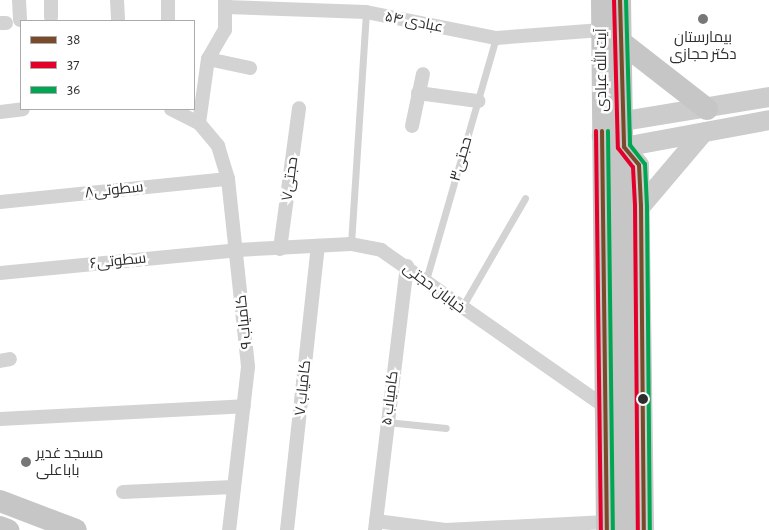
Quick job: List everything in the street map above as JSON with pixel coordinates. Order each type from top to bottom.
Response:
[{"type":"main road","name":"آیت الله عبادی","points":[[602,0],[607,526]]},
{"type":"main road","name":"آیت الله عبادی","points":[[620,0],[624,122],[628,530]]},
{"type":"main road","points":[[621,42],[707,110]]},
{"type":"main road","points":[[602,136],[624,122],[707,110],[769,97]]},
{"type":"main road","points":[[624,147],[769,120]]},
{"type":"main road","points":[[641,206],[703,133]]},
{"type":"main road","points":[[602,136],[624,147],[639,165],[644,530]]},
{"type":"main road","points":[[0,501],[76,530]]},
{"type":"main road","points":[[0,527],[8,530]]},
{"type":"street","points":[[20,0],[20,20]]},
{"type":"street","points":[[50,0],[50,17]]},
{"type":"street","points":[[117,0],[118,20]]},
{"type":"street","points":[[168,0],[168,20]]},
{"type":"street","points":[[173,110],[199,122],[208,59],[225,30],[225,3]]},
{"type":"street","name":"عبادی ۵۴","points":[[225,3],[366,12],[496,38],[602,30]]},
{"type":"street","points":[[208,59],[250,68]]},
{"type":"street","points":[[412,126],[423,74]]},
{"type":"street","points":[[418,93],[478,101]]},
{"type":"street","name":"حجتی۷","points":[[280,249],[299,108]]},
{"type":"street","points":[[0,112],[20,109]]},
{"type":"street","name":"کامیاب ۹","points":[[199,122],[218,146],[228,179],[248,367],[229,530]]},
{"type":"street","name":"سطوتی۸","points":[[0,202],[228,179]]},
{"type":"street","name":"خیابان حجتی","points":[[237,250],[351,244],[381,250],[426,280],[461,309],[607,408]]},
{"type":"street","name":"کامیاب ۷","points":[[287,530],[318,246]]},
{"type":"street","name":"سطوتی۶","points":[[0,273],[237,250]]},
{"type":"street","name":"کامیاب ۵","points":[[375,526],[386,422],[407,266]]},
{"type":"street","points":[[0,419],[244,406]]},
{"type":"street","points":[[123,492],[233,487]]},
{"type":"street","points":[[375,526],[445,530],[607,526]]},
{"type":"lane","points":[[351,244],[366,12]]},
{"type":"lane","name":"حجتی۳","points":[[426,280],[496,38]]},
{"type":"lane","points":[[461,309],[525,198]]},
{"type":"lane","points":[[386,422],[446,428]]},
{"type":"transit line","name":"37","points":[[614,0],[618,148],[633,167],[635,206],[638,530]]},
{"type":"transit line","name":"38","points":[[620,0],[624,147],[639,165],[641,206],[644,530]]},
{"type":"transit line","name":"36","points":[[626,0],[630,145],[645,164],[647,206],[650,530]]},
{"type":"transit line","name":"37","points":[[596,131],[601,530]]},
{"type":"transit line","name":"38","points":[[602,131],[607,530]]},
{"type":"transit line","name":"36","points":[[608,131],[613,530]]},
{"type":"place","name":"بیمارستان دکتر حجازی","points":[[703,19]]},
{"type":"place","name":"مسجد غدیر باباعلی","points":[[26,462]]}]
